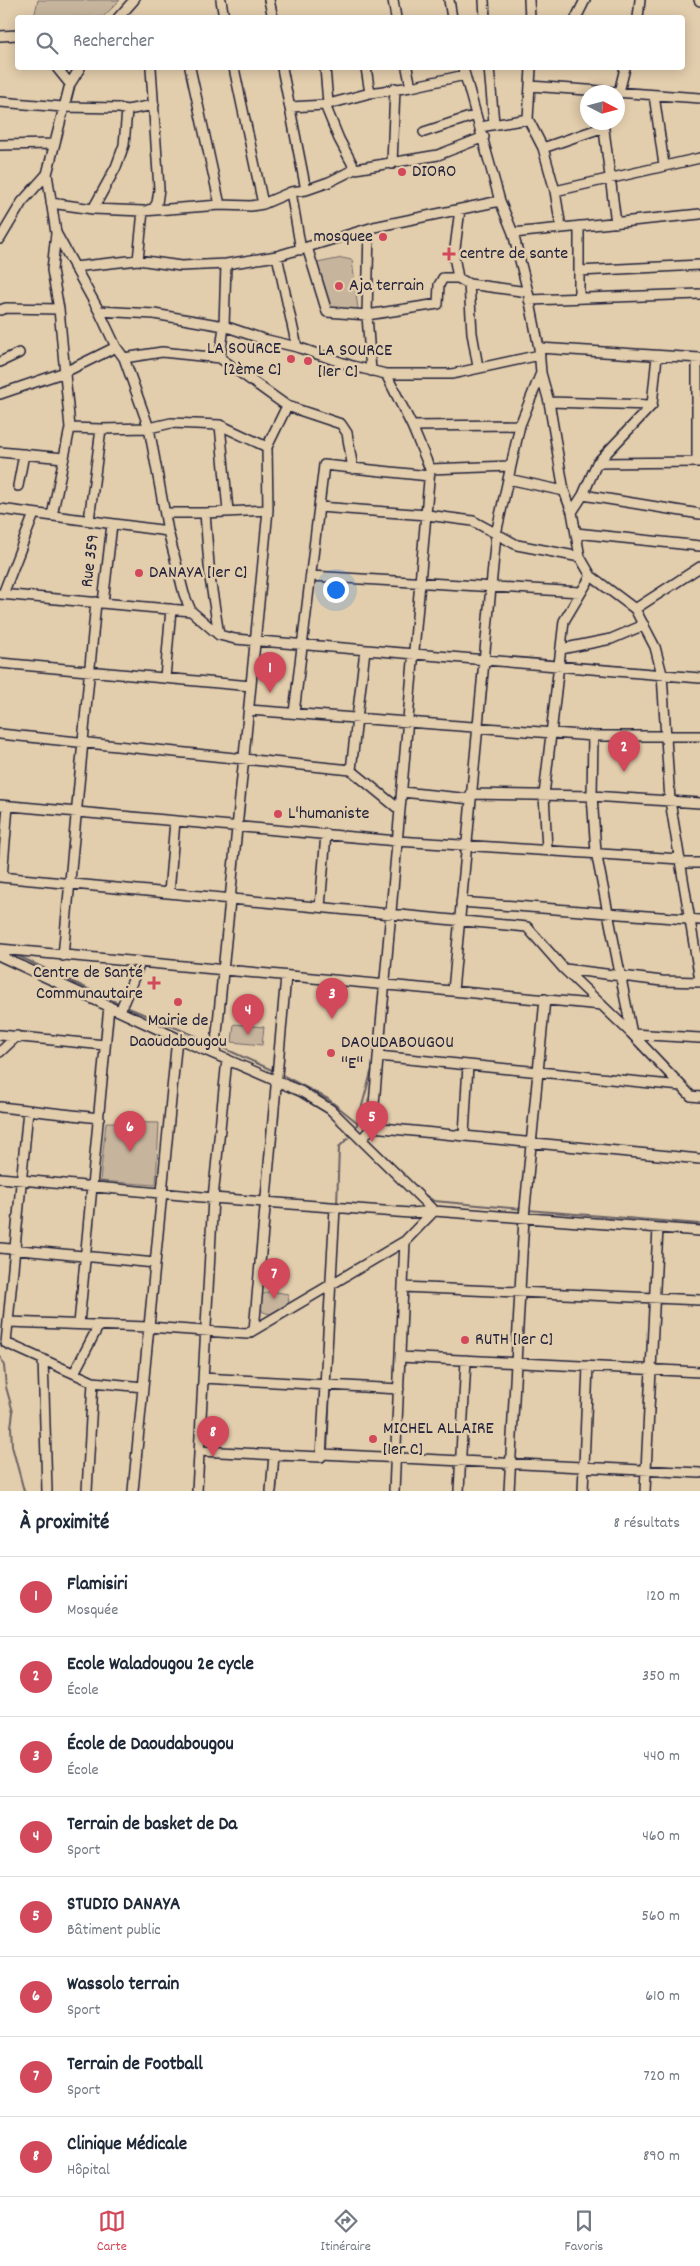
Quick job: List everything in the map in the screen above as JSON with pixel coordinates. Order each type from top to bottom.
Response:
[{"type":"street","points":[[121,15],[134,0]]},
{"type":"street","points":[[221,0],[224,15]]},
{"type":"street","points":[[269,0],[272,15]]},
{"type":"street","points":[[393,0],[395,15]]},
{"type":"street","points":[[449,0],[452,15]]},
{"type":"street","points":[[484,0],[485,15]]},
{"type":"street","points":[[529,0],[530,15]]},
{"type":"street","points":[[578,15],[585,0]]},
{"type":"street","points":[[638,15],[640,0]]},
{"type":"street","points":[[0,36],[15,35]]},
{"type":"street","points":[[59,70],[70,84]]},
{"type":"street","points":[[79,70],[70,84],[53,144],[47,174],[56,233],[100,311],[116,347],[124,358],[149,428],[168,531],[179,578],[191,611],[218,636],[255,641],[700,678]]},
{"type":"street","points":[[142,211],[154,209],[159,189],[150,70]]},
{"type":"street","points":[[190,70],[220,204]]},
{"type":"street","points":[[234,70],[263,204]]},
{"type":"street","points":[[282,70],[306,190]]},
{"type":"street","points":[[325,70],[327,104],[339,139],[356,169]]},
{"type":"street","points":[[366,70],[370,92]]},
{"type":"street","points":[[407,70],[411,87]]},
{"type":"street","points":[[489,70],[494,123]]},
{"type":"street","points":[[531,70],[528,118],[543,148],[555,190],[561,228]]},
{"type":"street","points":[[621,85],[624,70]]},
{"type":"street","points":[[290,107],[327,104],[370,92],[411,87],[464,71],[484,137],[500,201],[513,233],[529,296],[540,352],[541,373],[549,402],[564,491],[572,512],[580,558],[591,576],[635,609],[655,647],[662,674],[670,801],[680,861],[695,920],[700,981],[564,969]]},
{"type":"street","points":[[530,86],[580,91]]},
{"type":"street","points":[[392,164],[395,88]]},
{"type":"street","points":[[625,93],[700,98]]},
{"type":"street","points":[[654,95],[664,165]]},
{"type":"street","points":[[0,102],[127,110],[154,105]]},
{"type":"street","points":[[93,209],[116,167],[124,145],[127,110]]},
{"type":"street","points":[[424,132],[476,115]]},
{"type":"street","points":[[480,127],[528,118]]},
{"type":"street","points":[[543,148],[590,130]]},
{"type":"street","points":[[604,130],[616,222]]},
{"type":"street","points":[[50,203],[93,209],[142,211],[220,204],[251,206],[263,204],[291,192],[306,190],[329,182],[356,169],[438,155],[484,137]]},
{"type":"street","points":[[0,145],[53,144]]},
{"type":"street","points":[[555,190],[700,158]]},
{"type":"street","points":[[0,239],[22,202],[47,174]]},
{"type":"street","points":[[291,192],[304,248],[327,312],[367,315],[438,304],[439,284],[443,278],[458,278],[469,284],[529,296],[579,298],[700,294]]},
{"type":"street","points":[[74,267],[138,260],[181,266],[226,264],[277,256],[369,229],[500,201]]},
{"type":"street","points":[[458,278],[454,256],[460,209]]},
{"type":"street","points":[[138,260],[142,211]]},
{"type":"street","points":[[513,233],[700,214]]},
{"type":"street","points":[[579,226],[579,298]]},
{"type":"street","points":[[369,229],[367,315],[371,370]]},
{"type":"street","points":[[52,516],[70,428],[59,309],[52,270],[56,233]]},
{"type":"street","points":[[277,256],[297,347]]},
{"type":"street","points":[[220,358],[224,326],[226,264]]},
{"type":"street","points":[[579,271],[700,265]]},
{"type":"street","points":[[469,284],[472,333],[478,367]]},
{"type":"street","points":[[0,310],[6,308],[59,309]]},
{"type":"street","points":[[100,311],[154,314],[224,326],[263,339],[297,347],[352,366],[386,374],[452,374],[540,352],[698,358],[699,462],[597,463]]},
{"type":"street","points":[[0,394],[66,372],[116,347]]},
{"type":"street","points":[[124,358],[162,352],[220,358],[287,406],[341,424],[347,433],[353,469]]},
{"type":"street","points":[[0,362],[19,354]]},
{"type":"street","points":[[572,512],[583,496],[597,463],[652,405],[657,356]]},
{"type":"street","points":[[453,991],[496,534],[520,425],[541,373]]},
{"type":"street","points":[[362,1140],[372,1127],[430,473],[412,426],[386,374]]},
{"type":"street","points":[[549,402],[652,405]]},
{"type":"street","points":[[215,1054],[268,510],[267,447],[287,406]]},
{"type":"street","points":[[70,428],[149,428],[171,423],[220,425],[267,447]]},
{"type":"street","points":[[220,425],[228,511]]},
{"type":"street","points":[[412,426],[520,425]]},
{"type":"street","points":[[89,520],[101,429]]},
{"type":"street","points":[[0,452],[64,458]]},
{"type":"street","points":[[18,486],[24,454]]},
{"type":"street","points":[[294,713],[324,465],[353,469],[430,473],[510,466]]},
{"type":"street","points":[[508,479],[564,491]]},
{"type":"street","points":[[583,496],[700,514]]},
{"type":"street","points":[[319,507],[427,515],[473,522],[517,545],[580,558]]},
{"type":"street","points":[[0,509],[168,531]]},
{"type":"street","points":[[165,513],[268,510]]},
{"type":"street","points":[[205,512],[210,578],[218,636]]},
{"type":"street","points":[[34,514],[1,594],[191,611]]},
{"type":"street","name":"Rue 359","points":[[63,956],[89,671],[112,524]]},
{"type":"street","points":[[576,533],[700,546]]},
{"type":"street","points":[[635,609],[697,568],[700,578]]},
{"type":"street","points":[[311,576],[580,592]]},
{"type":"street","points":[[547,850],[544,795],[564,621],[591,576]]},
{"type":"street","points":[[165,678],[171,609]]},
{"type":"street","points":[[561,649],[611,639],[644,625]]},
{"type":"street","points":[[351,770],[365,650]]},
{"type":"street","points":[[0,663],[251,686]]},
{"type":"street","points":[[248,710],[593,736],[700,736]]},
{"type":"street","points":[[0,734],[351,770],[400,810]]},
{"type":"street","points":[[593,736],[592,796],[596,852],[632,1034]]},
{"type":"street","points":[[402,792],[471,797],[592,796],[700,803]]},
{"type":"street","points":[[700,863],[596,852],[397,841],[4,805],[1,877],[527,927],[564,969],[632,1034],[691,1096],[700,1097]]},
{"type":"street","points":[[169,893],[175,821]]},
{"type":"street","points":[[320,907],[326,834]]},
{"type":"street","points":[[461,902],[695,920]]},
{"type":"street","points":[[0,949],[602,1005]]},
{"type":"street","points":[[0,956],[177,1038],[277,1081],[330,1108],[434,1211]]},
{"type":"street","points":[[120,1011],[140,963]]},
{"type":"street","points":[[254,1330],[286,976]]},
{"type":"street","points":[[509,1491],[524,1218],[545,1000]]},
{"type":"street","points":[[79,1324],[109,1006]]},
{"type":"street","points":[[632,1034],[700,1038]]},
{"type":"street","points":[[0,1035],[105,1045]]},
{"type":"street","points":[[0,1052],[17,1036]]},
{"type":"street","points":[[132,1491],[177,1038]]},
{"type":"street","points":[[378,1056],[681,1086]]},
{"type":"street","points":[[197,1491],[213,1198],[227,1059]]},
{"type":"street","points":[[464,1135],[468,1065]]},
{"type":"street","points":[[0,1107],[98,1118]]},
{"type":"street","points":[[28,1110],[15,1250],[6,1316],[6,1342],[93,1382],[143,1387]]},
{"type":"street","points":[[372,1127],[700,1159]]},
{"type":"street","points":[[0,1178],[335,1208],[410,1213],[434,1211],[700,1231]]},
{"type":"street","points":[[322,1454],[329,1286],[335,1208]]},
{"type":"street","points":[[6,1316],[79,1324],[247,1334],[405,1240],[434,1211]]},
{"type":"street","points":[[645,1491],[658,1228]]},
{"type":"street","points":[[394,1491],[405,1240]]},
{"type":"street","points":[[0,1248],[155,1263]]},
{"type":"street","points":[[403,1288],[700,1300]]},
{"type":"street","points":[[74,1373],[100,1325]]},
{"type":"street","points":[[400,1357],[700,1372]]},
{"type":"street","points":[[43,1359],[47,1491]]},
{"type":"street","points":[[460,1491],[466,1360]]},
{"type":"street","points":[[583,1491],[588,1366]]},
{"type":"street","points":[[203,1378],[399,1388]]},
{"type":"street","points":[[86,1491],[93,1382]]},
{"type":"street","points":[[199,1451],[321,1457],[322,1454],[700,1473]]},
{"type":"street","points":[[271,1491],[274,1455]]},
{"type":"shaded area","points":[[38,0],[120,0],[105,15],[34,15]]},
{"type":"shaded area","name":"Aja terrain","points":[[342,258],[352,260],[358,309],[330,311],[317,263]]},
{"type":"shaded area","points":[[234,1024],[264,1027],[262,1045],[232,1042]]},
{"type":"shaded area","points":[[106,1122],[159,1123],[156,1185],[100,1181]]},
{"type":"shaded area","points":[[271,1291],[288,1294],[289,1304],[273,1315],[263,1312],[259,1305],[261,1295]]},
{"type":"waterway","points":[[14,954],[120,1004]]},
{"type":"waterway","points":[[124,1006],[212,1043]]},
{"type":"waterway","points":[[219,1046],[274,1071]]},
{"type":"waterway","points":[[362,1134],[356,1128],[373,1065]]},
{"type":"waterway","points":[[280,1074],[328,1099],[358,1123]]},
{"type":"waterway","points":[[337,1205],[339,1147],[348,1138]]},
{"type":"waterway","points":[[367,1139],[410,1181]]},
{"type":"waterway","points":[[422,1193],[434,1201],[522,1209]]},
{"type":"waterway","points":[[527,1210],[700,1224]]},
{"type":"waterway","points":[[330,1382],[332,1339]]},
{"type":"waterway","points":[[0,1356],[4,1366],[6,1387],[13,1412],[11,1427],[12,1446],[24,1491]]},
{"type":"waterway","points":[[327,1452],[330,1389]]},
{"type":"waterway","points":[[276,1491],[278,1463]]},
{"type":"place","name":"DIORO","points":[[402,172]]},
{"type":"place","name":"mosquee","points":[[383,237]]},
{"type":"place","name":"centre de sante","points":[[449,254]]},
{"type":"place","name":"Aja terrain","points":[[339,286]]},
{"type":"place","name":"LA SOURCE [2ème C]","points":[[291,359]]},
{"type":"place","name":"LA SOURCE [1er C]","points":[[308,361]]},
{"type":"place","name":"DANAYA [1er C]","points":[[139,573]]},
{"type":"place","name":"Flamisiri","points":[[270,693]]},
{"type":"place","name":"Ecole Waladougou 2e cycle","points":[[624,772]]},
{"type":"place","name":"L'humaniste","points":[[278,814]]},
{"type":"place","name":"Centre de Santé Communautaire","points":[[154,983]]},
{"type":"place","name":"Mairie de Daoudabougou","points":[[178,1002]]},
{"type":"place","name":"École de Daoudabougou","points":[[332,1019]]},
{"type":"place","name":"Terrain de basket de Da","points":[[248,1035]]},
{"type":"place","name":"DAOUDABOUGOU ''E''","points":[[331,1053]]},
{"type":"place","name":"STUDIO DANAYA","points":[[372,1142]]},
{"type":"place","name":"Wassolo terrain","points":[[130,1152]]},
{"type":"place","name":"Terrain de Football","points":[[274,1299]]},
{"type":"place","name":"RUTH [1er C]","points":[[465,1340]]},
{"type":"place","name":"MICHEL ALLAIRE [1er C]","points":[[373,1439]]},
{"type":"place","name":"Clinique Médicale","points":[[213,1457]]}]
